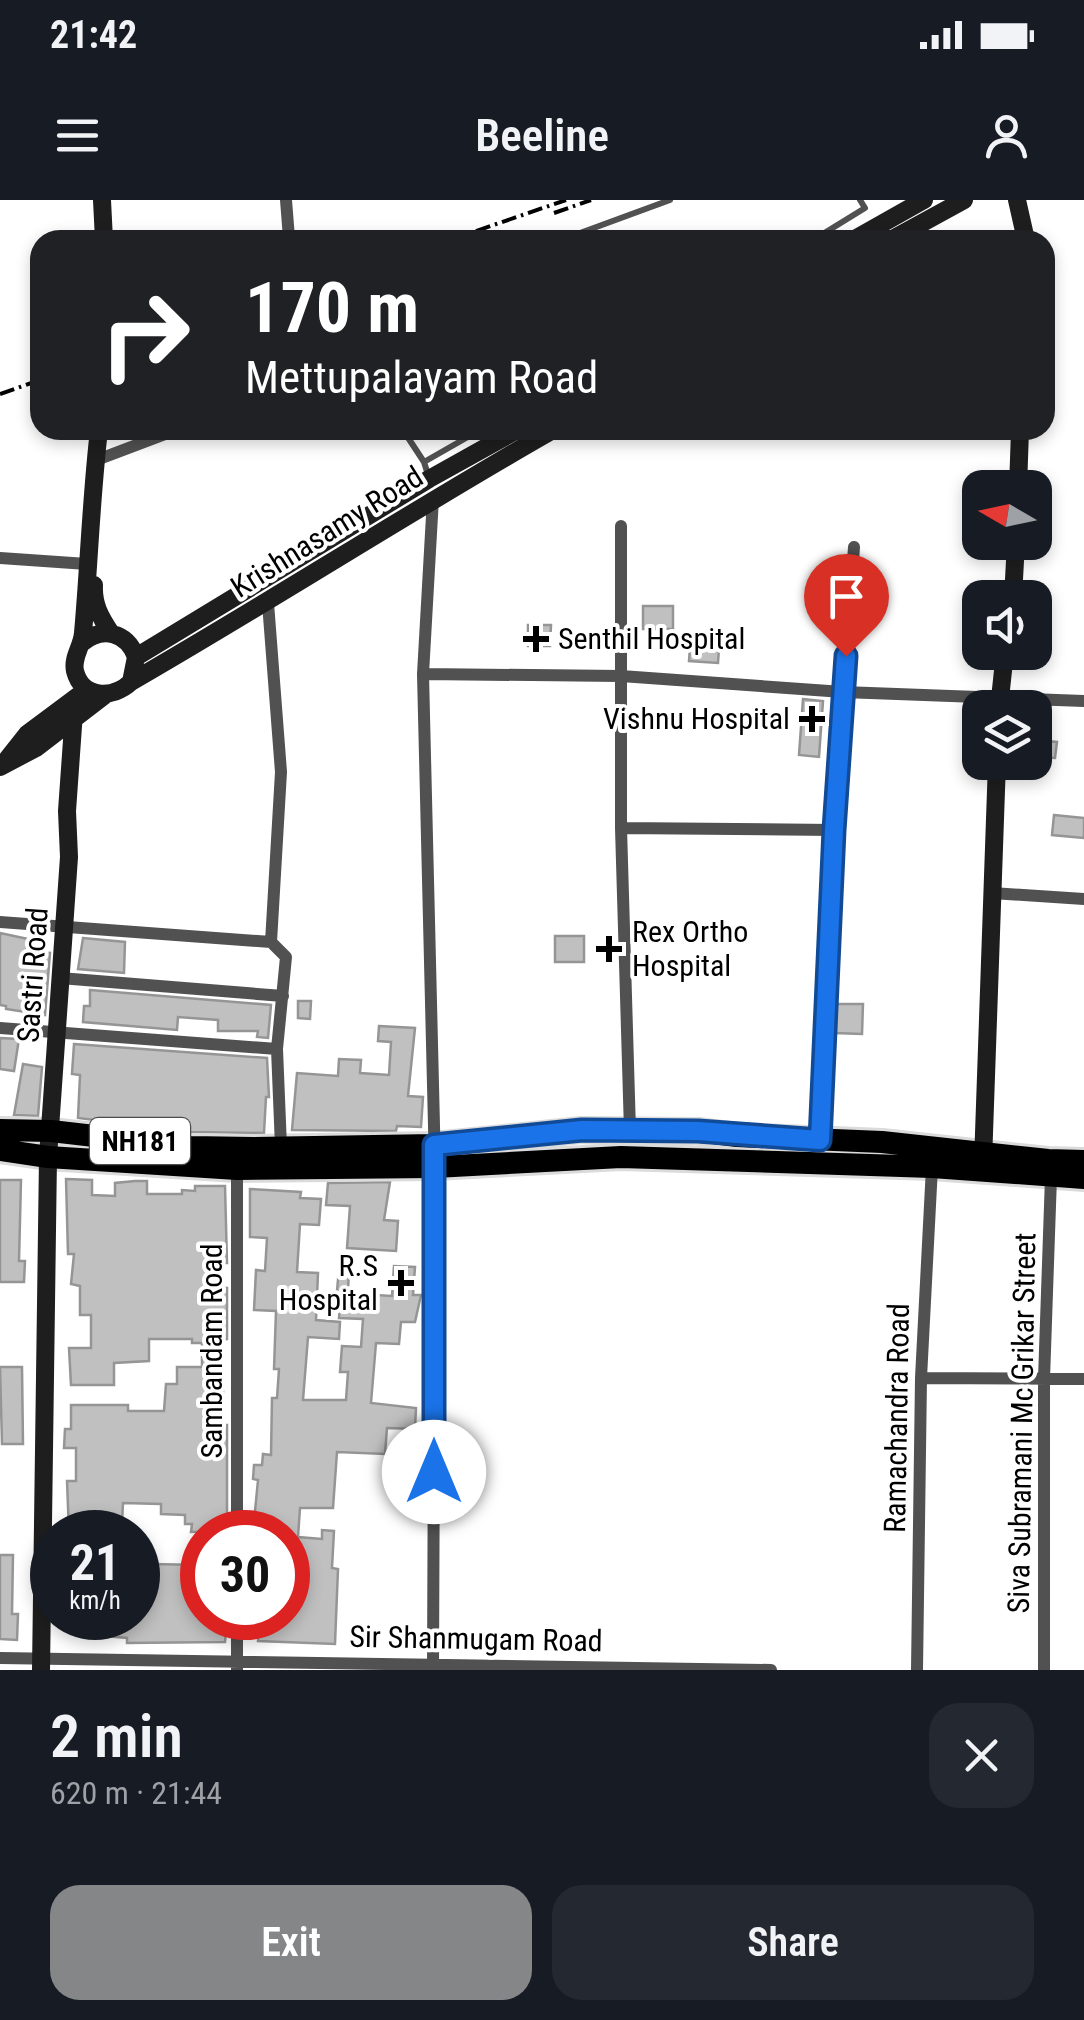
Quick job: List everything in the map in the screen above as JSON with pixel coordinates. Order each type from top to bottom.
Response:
[{"type":"highway","name":"NH181","points":[[0,1130],[51,1131],[190,1147],[281,1147],[434,1156],[932,1167],[1084,1161]]},
{"type":"highway","name":"NH181","points":[[0,1150],[48,1157],[237,1169],[434,1156],[582,1130],[698,1131],[882,1142],[1051,1177],[1084,1178]]},
{"type":"main road","points":[[102,200],[104,230]]},
{"type":"main road","points":[[872,229],[924,200]]},
{"type":"main road","points":[[909,230],[964,200]]},
{"type":"main road","points":[[1017,200],[1025,230]]},
{"type":"main road","points":[[85,702],[74,662],[82,643],[101,440]]},
{"type":"main road","points":[[102,440],[94,598],[111,633]]},
{"type":"main road","points":[[136,657],[427,470],[494,440]]},
{"type":"main road","name":"Krishnasamy Road","points":[[130,682],[535,440]]},
{"type":"main road","points":[[1019,470],[1020,440]]},
{"type":"main road","points":[[1,767],[27,734],[85,702],[124,689],[130,682],[136,657],[127,641],[100,632],[82,643]]},
{"type":"main road","name":"Sastri Road","points":[[41,1665],[48,1157],[68,857],[85,702]]},
{"type":"main road","points":[[983,1163],[996,780]]},
{"type":"street","points":[[286,200],[288,230]]},
{"type":"street","points":[[102,458],[150,440]]},
{"type":"street","points":[[433,498],[423,674],[434,1156],[433,1666]]},
{"type":"street","points":[[621,526],[621,828],[630,1131]]},
{"type":"street","points":[[820,1140],[834,830],[854,547]]},
{"type":"street","points":[[0,558],[87,564]]},
{"type":"street","points":[[268,602],[282,772],[271,942]]},
{"type":"street","points":[[423,674],[621,676],[962,700]]},
{"type":"street","points":[[1052,701],[1084,701]]},
{"type":"street","points":[[621,828],[834,830]]},
{"type":"street","points":[[992,893],[1084,900]]},
{"type":"street","points":[[0,922],[271,942],[286,958],[277,1049],[281,1147]]},
{"type":"street","points":[[60,978],[283,996]]},
{"type":"street","points":[[0,1028],[277,1049]]},
{"type":"street","name":"Ramachandra Road","points":[[918,1670],[921,1378],[932,1167]]},
{"type":"street","name":"Sambandam Road","points":[[237,1169],[237,1510]]},
{"type":"street","name":"Siva Subramani Mc Grikar Street","points":[[1044,1670],[1044,1379],[1051,1177]]},
{"type":"street","points":[[921,1378],[1084,1379]]},
{"type":"street","points":[[236,1640],[237,1665]]},
{"type":"street","name":"Sir Shanmugam Road","points":[[0,1658],[41,1665],[771,1670]]},
{"type":"lane","points":[[588,230],[670,200]]},
{"type":"lane","points":[[827,230],[862,204],[872,229]]},
{"type":"lane","points":[[409,440],[427,470],[467,440]]},
{"type":"building","points":[[643,606],[673,606],[673,629],[643,629]]},
{"type":"building","points":[[528,625],[551,625],[550,646],[528,646]]},
{"type":"building","points":[[691,632],[720,634],[718,663],[689,661]]},
{"type":"building","points":[[803,699],[823,701],[819,757],[799,755]]},
{"type":"building","points":[[1052,742],[1057,742],[1052,758]]},
{"type":"building","points":[[1054,815],[1084,818],[1084,838],[1052,835]]},
{"type":"building","points":[[0,933],[28,939],[26,951],[50,953],[45,1015],[0,1005]]},
{"type":"building","points":[[555,936],[584,936],[584,962],[555,962]]},
{"type":"building","points":[[83,938],[125,942],[124,973],[78,969]]},
{"type":"building","points":[[90,990],[271,1005],[268,1038],[257,1037],[258,1031],[218,1031],[218,1020],[178,1017],[177,1030],[83,1022],[84,1006],[90,1006]]},
{"type":"building","points":[[298,1001],[311,1001],[310,1019],[298,1018]]},
{"type":"building","points":[[836,1004],[863,1004],[862,1034],[835,1033]]},
{"type":"building","points":[[379,1026],[415,1028],[408,1096],[423,1097],[421,1127],[397,1126],[396,1131],[292,1130],[297,1073],[338,1076],[339,1059],[361,1060],[360,1073],[389,1075],[391,1042],[378,1041]]},
{"type":"building","points":[[0,1038],[19,1039],[14,1071],[0,1069]]},
{"type":"building","points":[[74,1044],[267,1058],[269,1097],[264,1133],[191,1132],[78,1118],[80,1075],[72,1074]]},
{"type":"building","points":[[23,1064],[42,1067],[38,1116],[14,1115]]},
{"type":"building","points":[[66,1179],[92,1180],[92,1195],[115,1196],[115,1183],[135,1181],[147,1181],[147,1194],[182,1194],[182,1190],[195,1191],[195,1186],[225,1186],[227,1263],[219,1263],[217,1287],[227,1288],[227,1339],[214,1343],[214,1367],[217,1384],[223,1384],[223,1425],[227,1425],[227,1510],[161,1514],[161,1504],[123,1503],[123,1510],[68,1510],[67,1481],[76,1481],[76,1448],[64,1448],[65,1429],[71,1429],[71,1405],[128,1405],[128,1411],[164,1411],[166,1384],[177,1384],[177,1367],[202,1367],[202,1343],[192,1343],[192,1339],[149,1339],[149,1361],[114,1363],[114,1385],[71,1385],[69,1348],[91,1348],[91,1315],[80,1315],[80,1286],[71,1284],[74,1254],[68,1254]]},
{"type":"building","points":[[0,1180],[21,1180],[19,1261],[25,1261],[24,1282],[0,1282]]},
{"type":"building","points":[[390,1182],[384,1220],[398,1221],[396,1251],[347,1248],[350,1206],[326,1205],[328,1183]]},
{"type":"building","points":[[250,1189],[301,1192],[300,1198],[321,1199],[319,1225],[300,1224],[297,1272],[318,1273],[316,1320],[340,1322],[339,1339],[308,1337],[303,1400],[346,1400],[348,1372],[340,1372],[342,1346],[361,1347],[363,1319],[339,1318],[341,1293],[392,1296],[394,1266],[415,1267],[413,1295],[421,1295],[415,1322],[401,1322],[399,1344],[376,1343],[371,1403],[416,1408],[415,1429],[387,1428],[385,1454],[337,1452],[333,1508],[255,1510],[258,1480],[253,1479],[254,1465],[262,1465],[263,1454],[271,1455],[272,1398],[277,1398],[279,1369],[274,1369],[276,1311],[254,1310],[256,1270],[265,1271],[267,1238],[250,1237]]},
{"type":"building","points":[[339,1268],[349,1268],[348,1292],[337,1291]]},
{"type":"building","points":[[0,1367],[22,1367],[23,1444],[2,1444]]},
{"type":"building","points":[[322,1530],[334,1531],[332,1568],[338,1569],[335,1644],[258,1641],[310,1640],[310,1538],[322,1539]]},
{"type":"building","points":[[0,1555],[13,1555],[12,1614],[18,1614],[17,1640],[0,1639]]},
{"type":"building","points":[[160,1564],[180,1565],[180,1640],[225,1640],[225,1642],[127,1643],[160,1640]]},
{"type":"railway","points":[[479,230],[566,200]]},
{"type":"railway","points":[[554,213],[591,200]]},
{"type":"railway","points":[[0,394],[30,384]]},
{"type":"place","name":"Senthil Hospital","points":[[536,639]]},
{"type":"place","name":"Vishnu Hospital","points":[[812,719]]},
{"type":"place","name":"Rex Ortho Hospital","points":[[609,949]]},
{"type":"place","name":"R.S Hospital","points":[[401,1283]]},
{"type":"route","points":[[434,1472],[434,1145],[582,1130],[698,1131],[820,1140],[846,656]]}]
